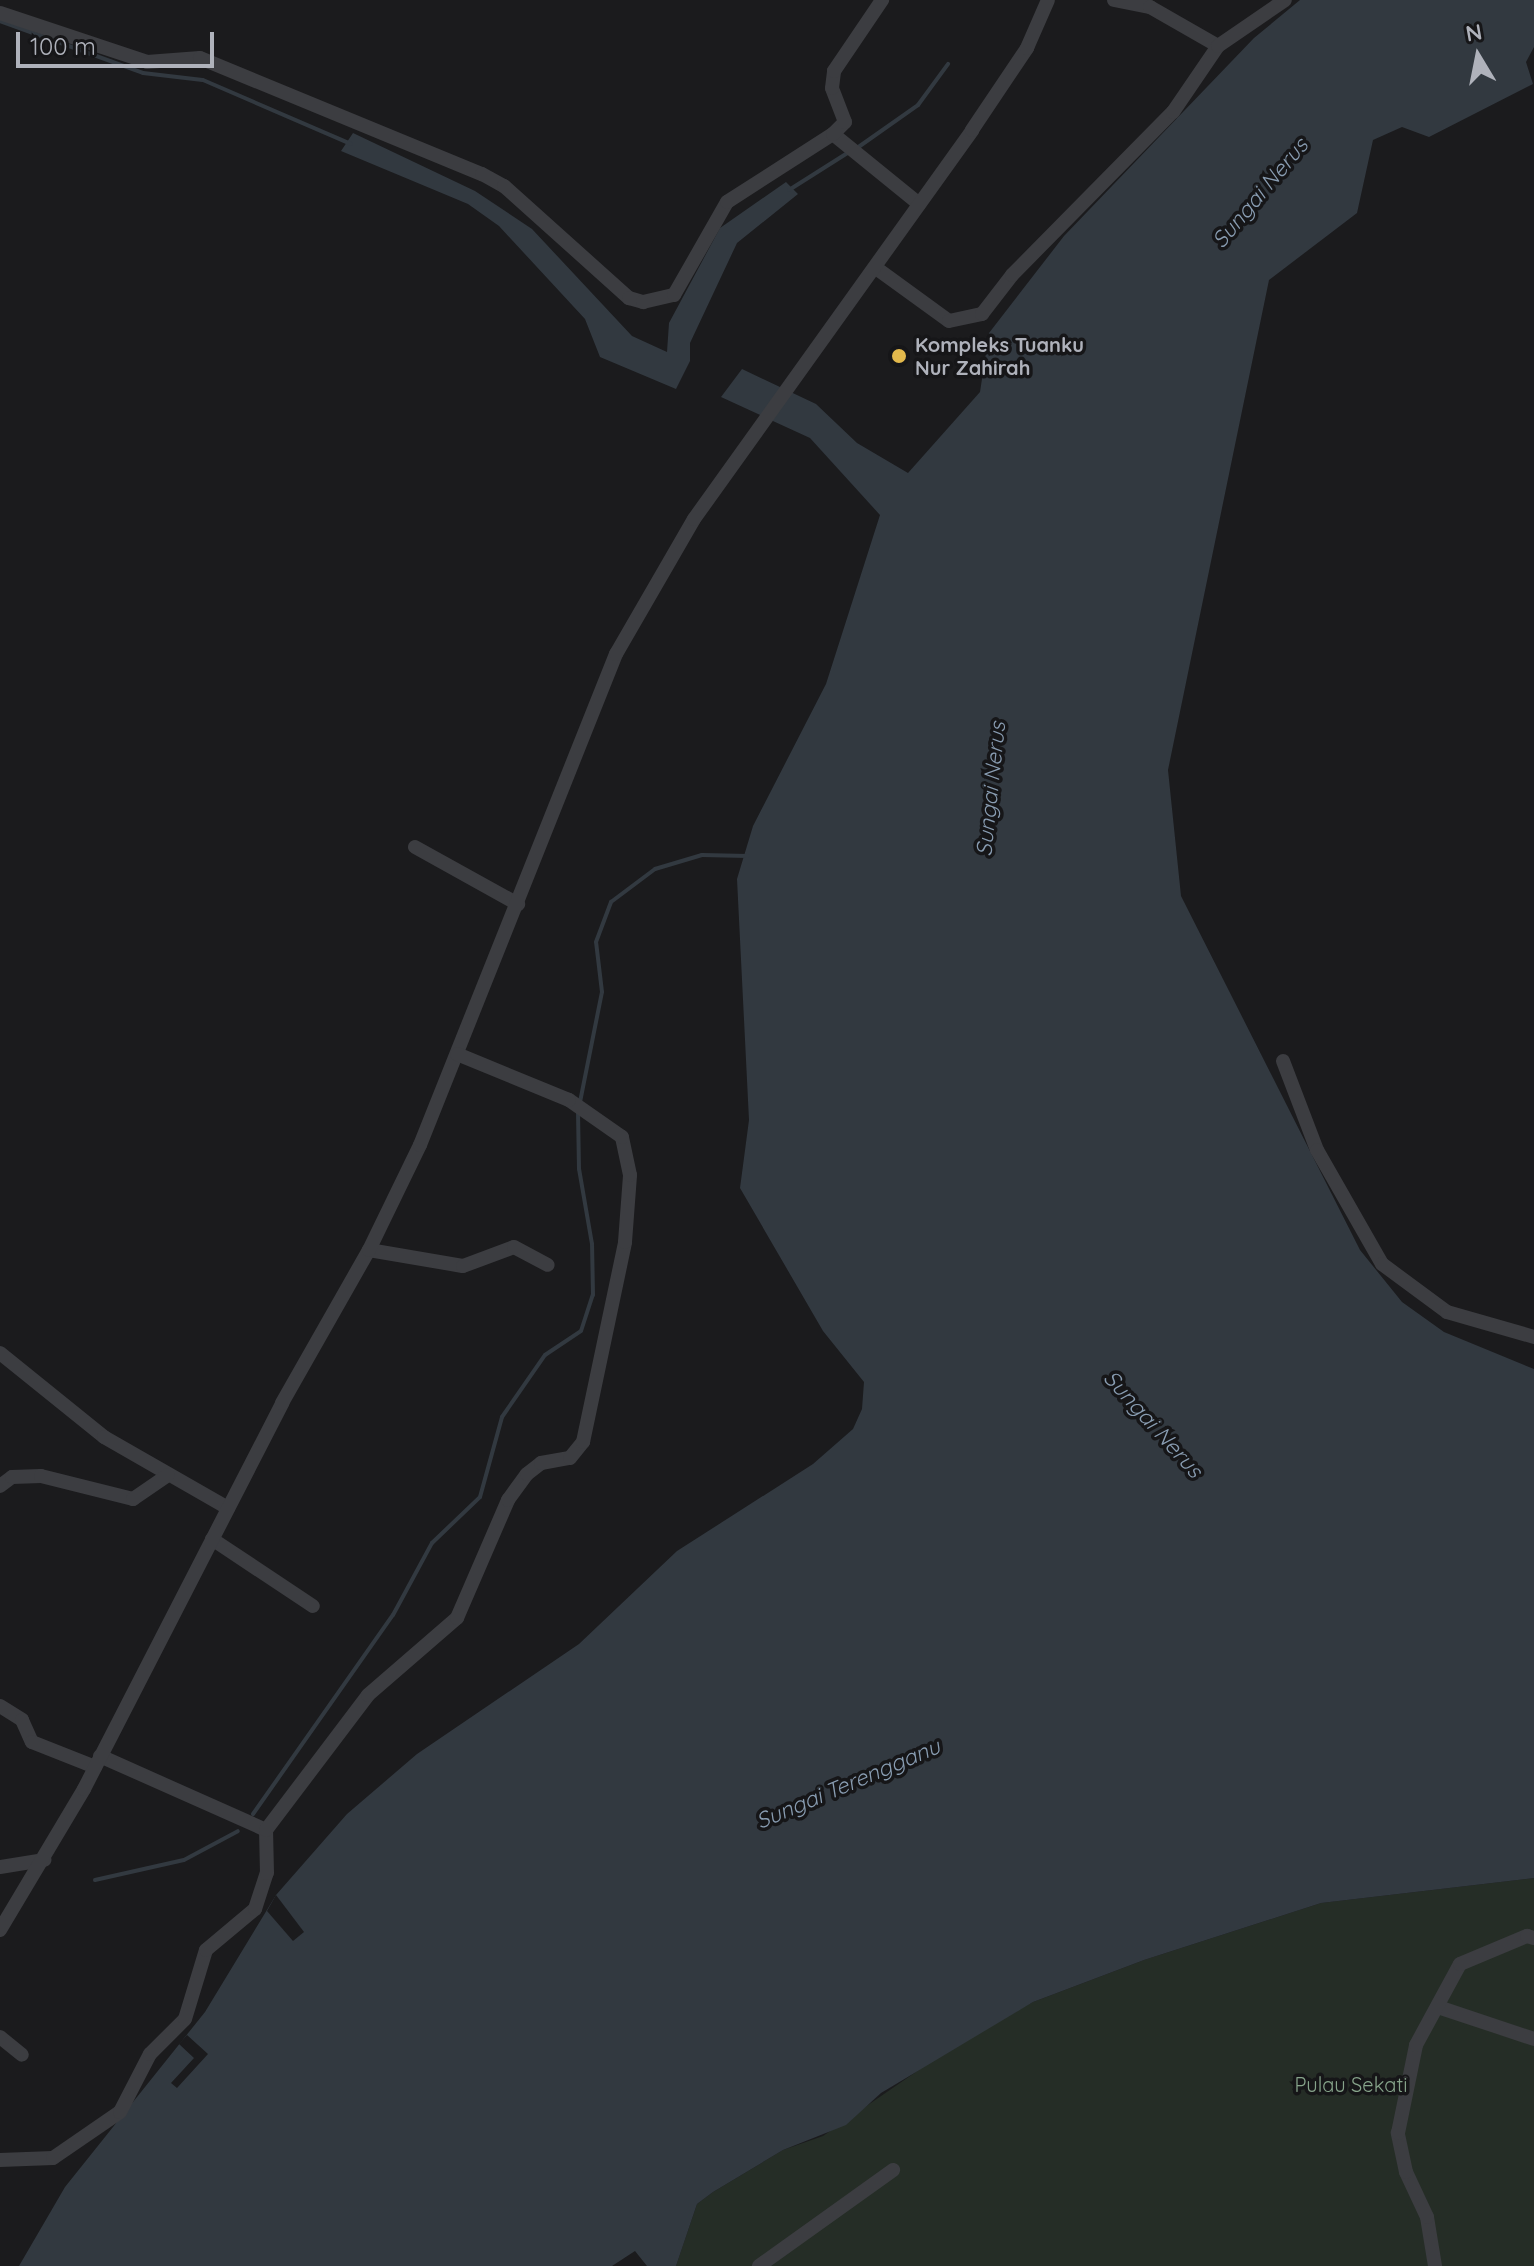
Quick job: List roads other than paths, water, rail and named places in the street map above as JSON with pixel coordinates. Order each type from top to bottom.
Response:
[{"type":"street","points":[[0,13],[134,59],[200,58],[482,174],[504,186],[629,298],[643,302],[674,295],[727,202],[838,138],[845,122],[832,88],[834,71],[882,0]]},
{"type":"street","points":[[0,1930],[44,1860],[228,1508],[369,1250],[457,1054],[616,654],[694,519],[876,268],[1027,48],[1048,0]]},
{"type":"street","points":[[1114,0],[1150,7],[1218,46]]},
{"type":"street","points":[[876,268],[949,321],[973,320],[982,314],[1023,263],[1173,112],[1218,46],[1285,0]]},
{"type":"street","points":[[838,138],[861,160],[919,204]]},
{"type":"street","points":[[415,847],[518,904]]},
{"type":"street","points":[[0,2160],[53,2158],[120,2112],[150,2054],[185,2019],[206,1950],[255,1909],[267,1873],[266,1830],[368,1695],[457,1618],[508,1500],[527,1474],[541,1463],[578,1452],[625,1242],[630,1180],[622,1137],[569,1100],[457,1054]]},
{"type":"street","points":[[1283,1061],[1317,1150],[1382,1264],[1447,1312],[1534,1337]]},
{"type":"street","points":[[369,1250],[463,1266],[514,1247],[548,1265]]},
{"type":"street","points":[[0,1353],[104,1437],[228,1508]]},
{"type":"street","points":[[0,1486],[27,1474],[133,1499],[168,1475]]},
{"type":"street","points":[[212,1539],[313,1606]]},
{"type":"street","points":[[0,1706],[22,1720],[32,1742],[97,1761],[266,1830]]},
{"type":"street","points":[[0,1867],[44,1860]]},
{"type":"street","points":[[1435,2266],[1427,2217],[1406,2172],[1398,2133],[1416,2045],[1460,1964],[1527,1936],[1534,1938]]},
{"type":"street","points":[[1438,2007],[1534,2039]]},
{"type":"street","points":[[0,2037],[22,2055]]},
{"type":"street","points":[[759,2266],[893,2170]]},
{"type":"water","points":[[1300,0],[1534,0],[1534,47],[1526,62],[1533,84],[1429,137],[1402,127],[1373,140],[1357,213],[1269,280],[1168,770],[1181,896],[1360,1250],[1402,1302],[1444,1332],[1534,1369],[1534,1878],[1321,1903],[1144,1960],[1033,2002],[881,2093],[846,2125],[783,2150],[713,2192],[697,2204],[676,2266],[647,2266],[635,2251],[612,2266],[19,2266],[65,2187],[205,2012],[276,1895],[347,1814],[417,1754],[579,1644],[677,1551],[813,1464],[853,1429],[862,1409],[864,1382],[823,1331],[740,1188],[749,1120],[737,879],[753,826],[826,684],[880,515],[810,438],[721,397],[742,369],[816,404],[857,443],[908,473],[980,392],[989,333],[1064,236],[1254,38]]},
{"type":"water","points":[[353,133],[475,191],[532,229],[632,336],[667,352],[669,323],[720,228],[786,182],[798,194],[737,243],[690,343],[690,361],[676,389],[600,357],[585,319],[499,226],[468,204],[341,151]]},
{"type":"waterway","points":[[0,21],[143,73],[203,80],[351,144]]},
{"type":"waterway","points":[[857,148],[918,105],[948,64]]},
{"type":"waterway","points":[[789,190],[849,152]]},
{"type":"waterway","points":[[580,1102],[602,992],[596,942],[611,902],[655,869],[702,855],[748,856]]},
{"type":"waterway","points":[[253,1814],[393,1615],[432,1543],[480,1497],[502,1417],[545,1355],[581,1331],[593,1295],[592,1244],[579,1169],[578,1110]]},
{"type":"waterway","points":[[95,1880],[184,1860],[238,1831]]},
{"type":"place","name":"Kompleks Tuanku Nur Zahirah","points":[[899,356]]},
{"type":"water label","name":"Sungai Nerus","points":[[1260,193]]},
{"type":"water label","name":"Sungai Nerus","points":[[991,789]]},
{"type":"water label","name":"Sungai Nerus","points":[[1153,1424]]},
{"type":"water label","name":"Sungai Terengganu","points":[[848,1784]]},
{"type":"park label","name":"Pulau Sekati","points":[[1351,2084]]}]
